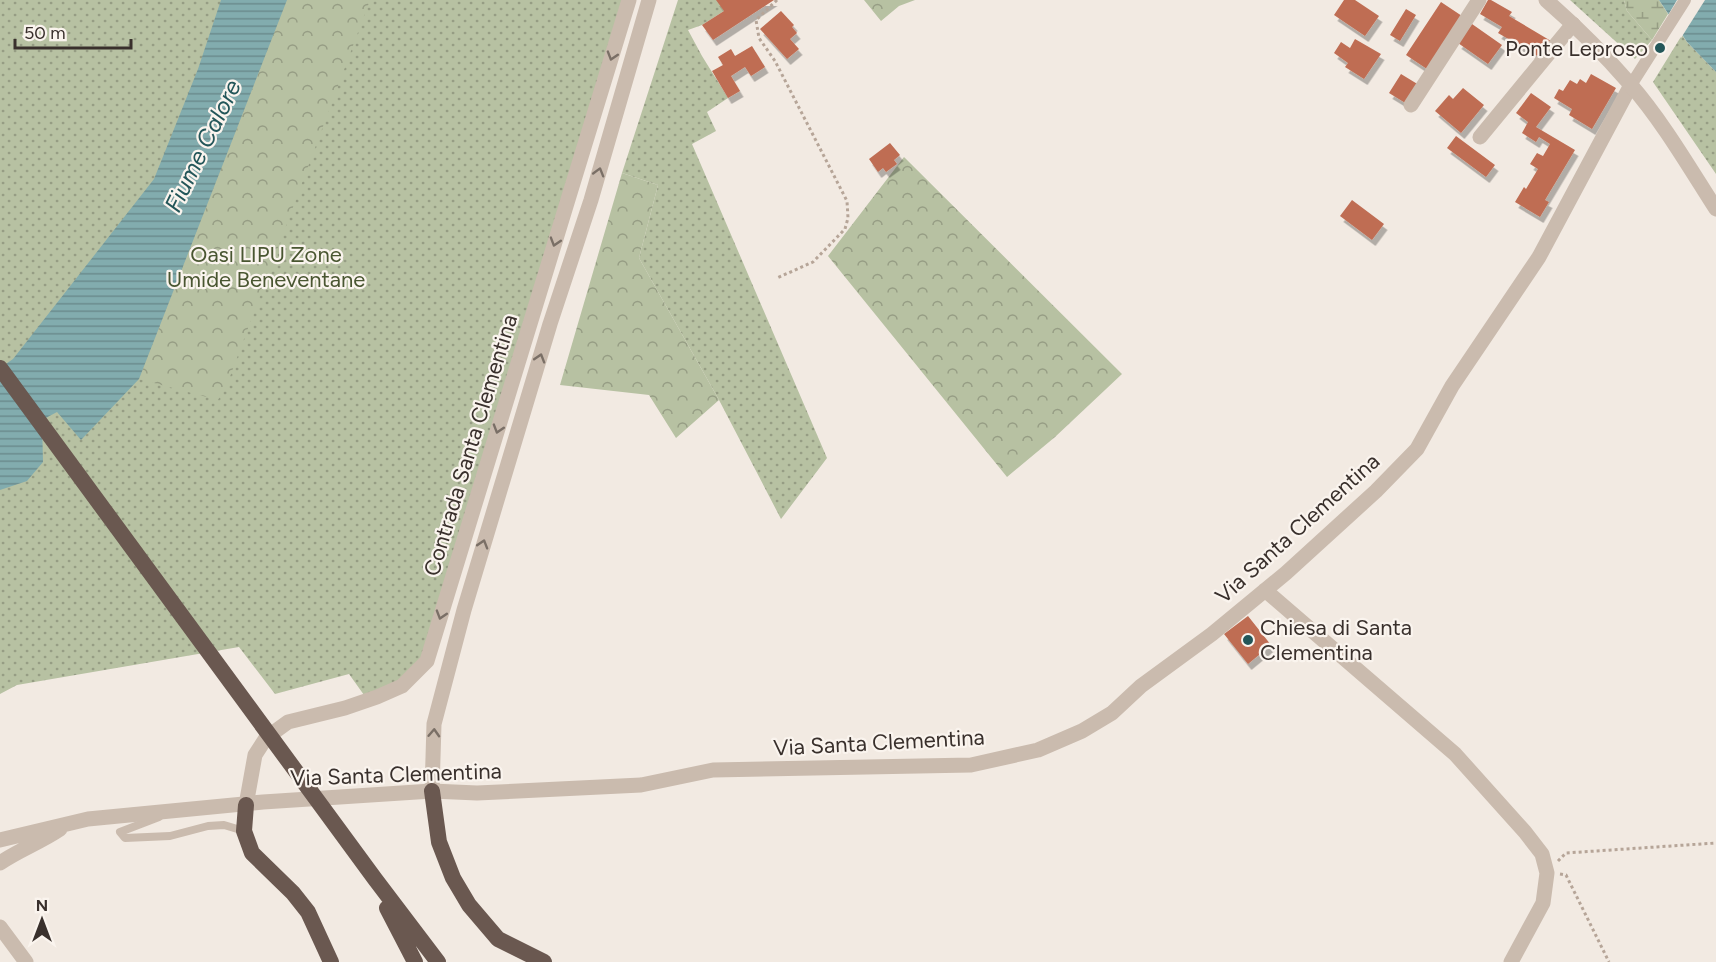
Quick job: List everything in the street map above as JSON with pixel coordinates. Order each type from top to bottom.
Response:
[{"type":"highway","points":[[0,368],[438,962]]},
{"type":"highway","points":[[432,791],[440,842],[453,878],[469,905],[498,939],[544,962]]},
{"type":"highway","points":[[246,805],[244,831],[252,853],[293,893],[308,912],[331,962]]},
{"type":"highway","points":[[375,879],[415,962]]},
{"type":"street","name":"Contrada Santa Clementina","points":[[246,805],[255,755],[266,738],[288,722],[345,708],[402,686],[428,661],[629,0]]},
{"type":"street","name":"Contrada Santa Clementina","points":[[432,791],[434,724],[464,610],[550,324],[591,200],[649,0]]},
{"type":"street","points":[[1411,105],[1479,0]]},
{"type":"street","points":[[1546,0],[1573,24],[1631,85],[1664,129],[1716,209]]},
{"type":"street","points":[[1631,85],[1685,0]]},
{"type":"street","points":[[1480,137],[1573,24]]},
{"type":"street","name":"Via Santa Clementina","points":[[0,840],[88,819],[246,805],[432,791],[477,794],[641,784],[713,770],[971,765],[1038,750],[1082,731],[1112,713],[1141,686],[1212,634],[1265,590],[1376,492],[1417,449],[1452,386],[1539,257],[1631,85]]},
{"type":"street","points":[[1265,590],[1455,754],[1542,854],[1547,873],[1543,903],[1511,962]]},
{"type":"street","name":"Via Santa Clementina","points":[[0,863],[17,852],[44,840],[68,824]]},
{"type":"street","points":[[0,927],[26,962]]},
{"type":"lane","points":[[174,812],[120,832],[125,838],[170,836],[208,826],[224,825],[244,831]]},
{"type":"path","points":[[777,0],[756,20],[759,38],[775,61],[847,201],[848,218],[845,229],[813,262],[777,278]]},
{"type":"path","points":[[1547,873],[1566,853],[1716,843]]},
{"type":"path","points":[[1547,873],[1566,875],[1608,962]]},
{"type":"green space","name":"Oasi LIPU Zone Umide Beneventane","points":[[0,0],[628,0],[430,654],[407,679],[364,695],[349,674],[275,694],[239,647],[17,685],[0,694]]},
{"type":"green space","points":[[287,0],[370,0],[228,382],[218,400],[139,379]]},
{"type":"green space","points":[[678,0],[717,0],[724,11],[702,25],[688,30],[728,98],[707,112],[716,131],[692,144],[827,458],[781,519],[719,400],[639,258],[658,185],[622,173]]},
{"type":"green space","points":[[864,0],[915,0],[899,6],[881,21]]},
{"type":"green space","points":[[1570,0],[1624,0],[1627,11],[1652,40],[1635,59]]},
{"type":"green space","points":[[1624,0],[1659,0],[1668,14],[1652,40],[1627,11]]},
{"type":"green space","points":[[1682,35],[1716,72],[1716,174],[1653,82]]},
{"type":"green space","points":[[904,157],[1122,374],[1055,437],[1007,477],[828,256]]},
{"type":"green space","points":[[622,173],[658,185],[639,258],[719,400],[676,438],[649,395],[560,385]]},
{"type":"water","name":"Fiume Calore","points":[[221,0],[287,0],[139,379],[81,440],[57,412],[42,420],[43,462],[27,481],[0,490],[0,368],[13,359],[154,179],[198,69]]},
{"type":"water","points":[[1659,0],[1716,0],[1716,72],[1687,42]]},
{"type":"pier","points":[[1677,0],[1705,0],[1681,38],[1667,17]]},
{"type":"building","points":[[716,0],[774,0],[713,40],[702,25],[724,11]]},
{"type":"building","points":[[1344,0],[1355,0],[1379,16],[1365,36],[1334,15]]},
{"type":"building","points":[[1488,0],[1512,12],[1509,16],[1551,41],[1541,58],[1498,33],[1502,27],[1480,14]]},
{"type":"building","points":[[1441,2],[1462,16],[1427,69],[1406,55]]},
{"type":"building","points":[[1406,9],[1416,15],[1400,41],[1390,35]]},
{"type":"building","points":[[781,11],[794,25],[792,27],[797,33],[790,39],[799,49],[787,59],[760,29]]},
{"type":"building","points":[[1472,24],[1502,45],[1488,64],[1458,43]]},
{"type":"building","points":[[1355,39],[1381,54],[1364,79],[1345,67],[1348,63],[1334,53],[1341,42],[1350,48]]},
{"type":"building","points":[[752,46],[765,67],[751,76],[745,67],[731,76],[740,91],[728,98],[712,71],[723,65],[718,57],[731,49],[735,56]]},
{"type":"building","points":[[1401,74],[1419,85],[1407,104],[1389,93]]},
{"type":"building","points":[[1591,74],[1616,88],[1592,129],[1569,115],[1572,109],[1554,98],[1559,89],[1563,91],[1570,80],[1577,84],[1580,79],[1586,83]]},
{"type":"building","points":[[1463,88],[1484,105],[1461,133],[1435,111],[1449,95],[1453,99]]},
{"type":"building","points":[[1531,93],[1551,107],[1536,127],[1575,150],[1545,200],[1549,202],[1540,217],[1515,202],[1538,169],[1530,164],[1537,153],[1543,156],[1550,144],[1539,137],[1536,142],[1522,133],[1528,122],[1516,113]]},
{"type":"building","points":[[1456,136],[1495,165],[1486,177],[1447,148]]},
{"type":"building","points":[[890,143],[900,155],[894,160],[897,164],[886,172],[883,168],[878,172],[869,159]]},
{"type":"building","points":[[1352,200],[1384,224],[1372,240],[1340,216]]},
{"type":"building","name":"Chiesa di Santa Clementina","points":[[1248,616],[1271,645],[1248,664],[1224,634]]},
{"type":"place","name":"Ponte Leproso","points":[[1660,48]]},
{"type":"place","name":"Chiesa di Santa Clementina","points":[[1248,640]]}]
